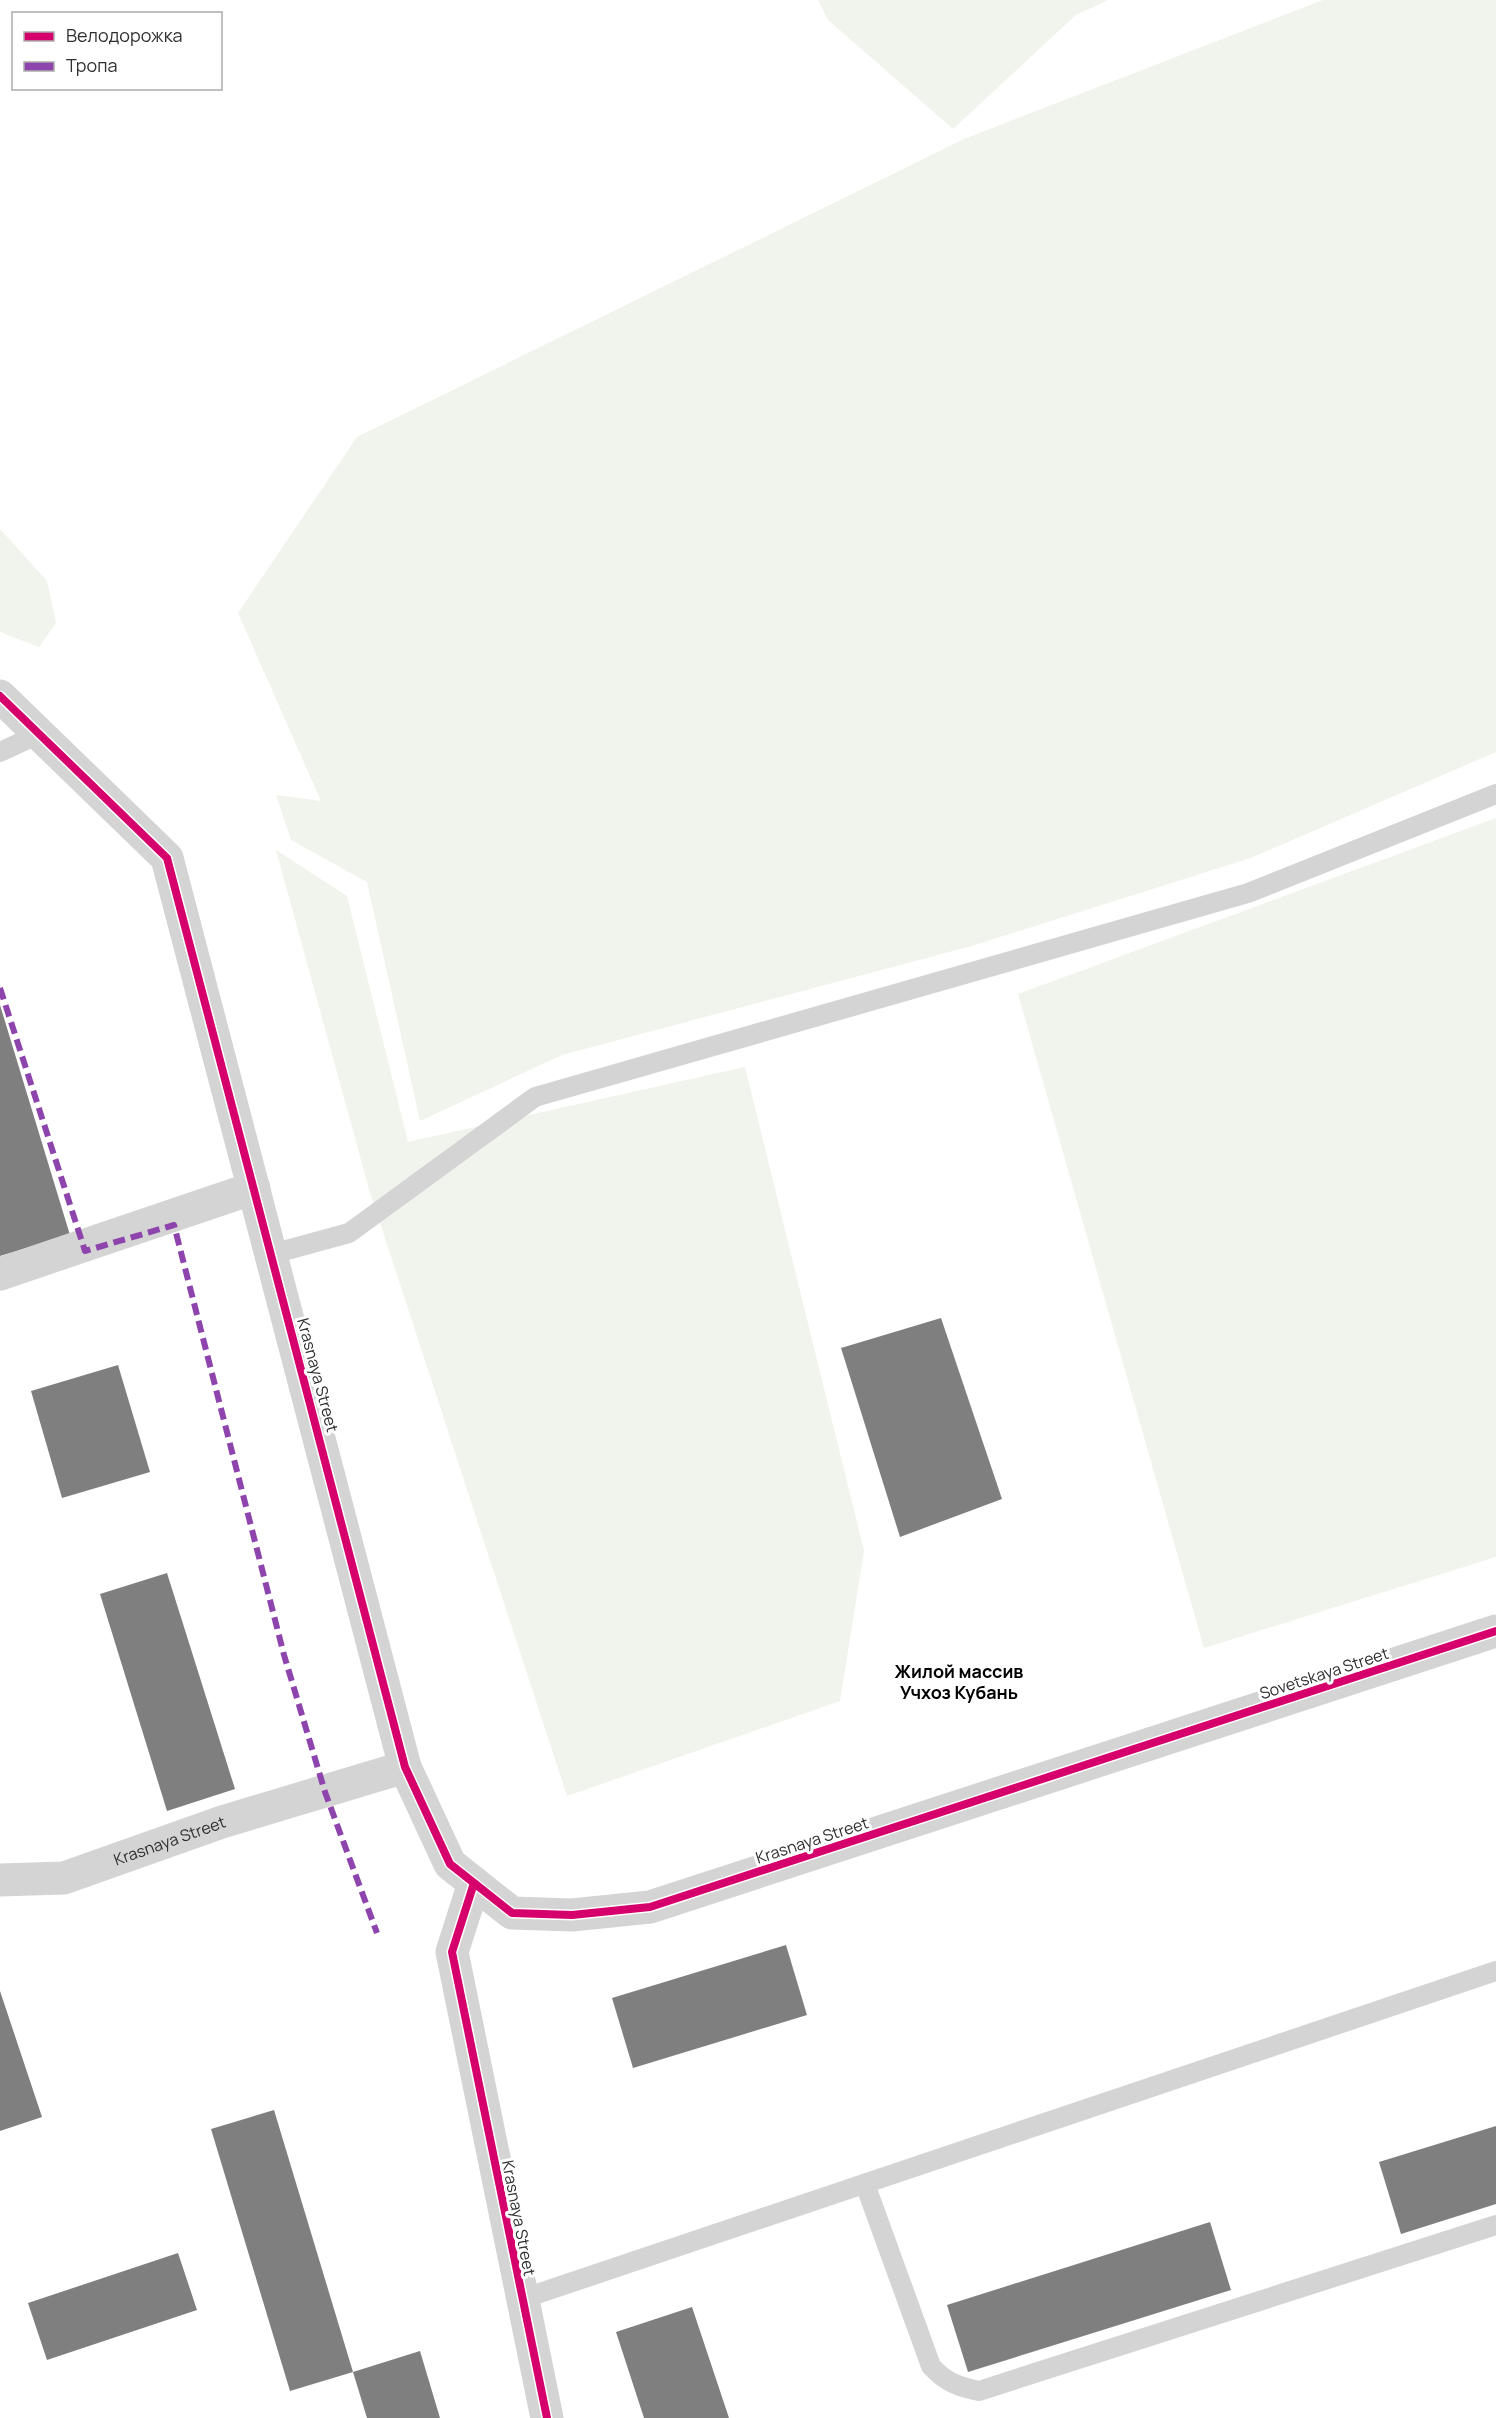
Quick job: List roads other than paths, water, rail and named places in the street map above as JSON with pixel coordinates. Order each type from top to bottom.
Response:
[{"type":"street","points":[[0,696],[39,734]]},
{"type":"street","name":"Krasnaya Street","points":[[39,734],[167,858],[405,1767],[450,1864],[512,1913],[573,1916],[650,1907],[1161,1740]]},
{"type":"street","points":[[0,1274],[254,1188]]},
{"type":"street","name":"Sovetskaya Street","points":[[1161,1740],[1496,1631]]},
{"type":"street","name":"Krasnaya Street","points":[[0,1880],[64,1878],[222,1822],[405,1767]]},
{"type":"street","name":"Krasnaya Street","points":[[474,1883],[452,1952],[547,2418]]},
{"type":"lane","points":[[0,752],[39,734]]},
{"type":"lane","points":[[272,1254],[350,1233],[536,1097],[1248,893],[1496,794]]},
{"type":"lane","points":[[522,2299],[1496,1971]]},
{"type":"lane","points":[[865,2184],[931,2366],[951,2383],[980,2391],[1496,2225]]},
{"type":"district","name":"Жилой массив Учхоз Кубань","points":[[959,1681]]}]
